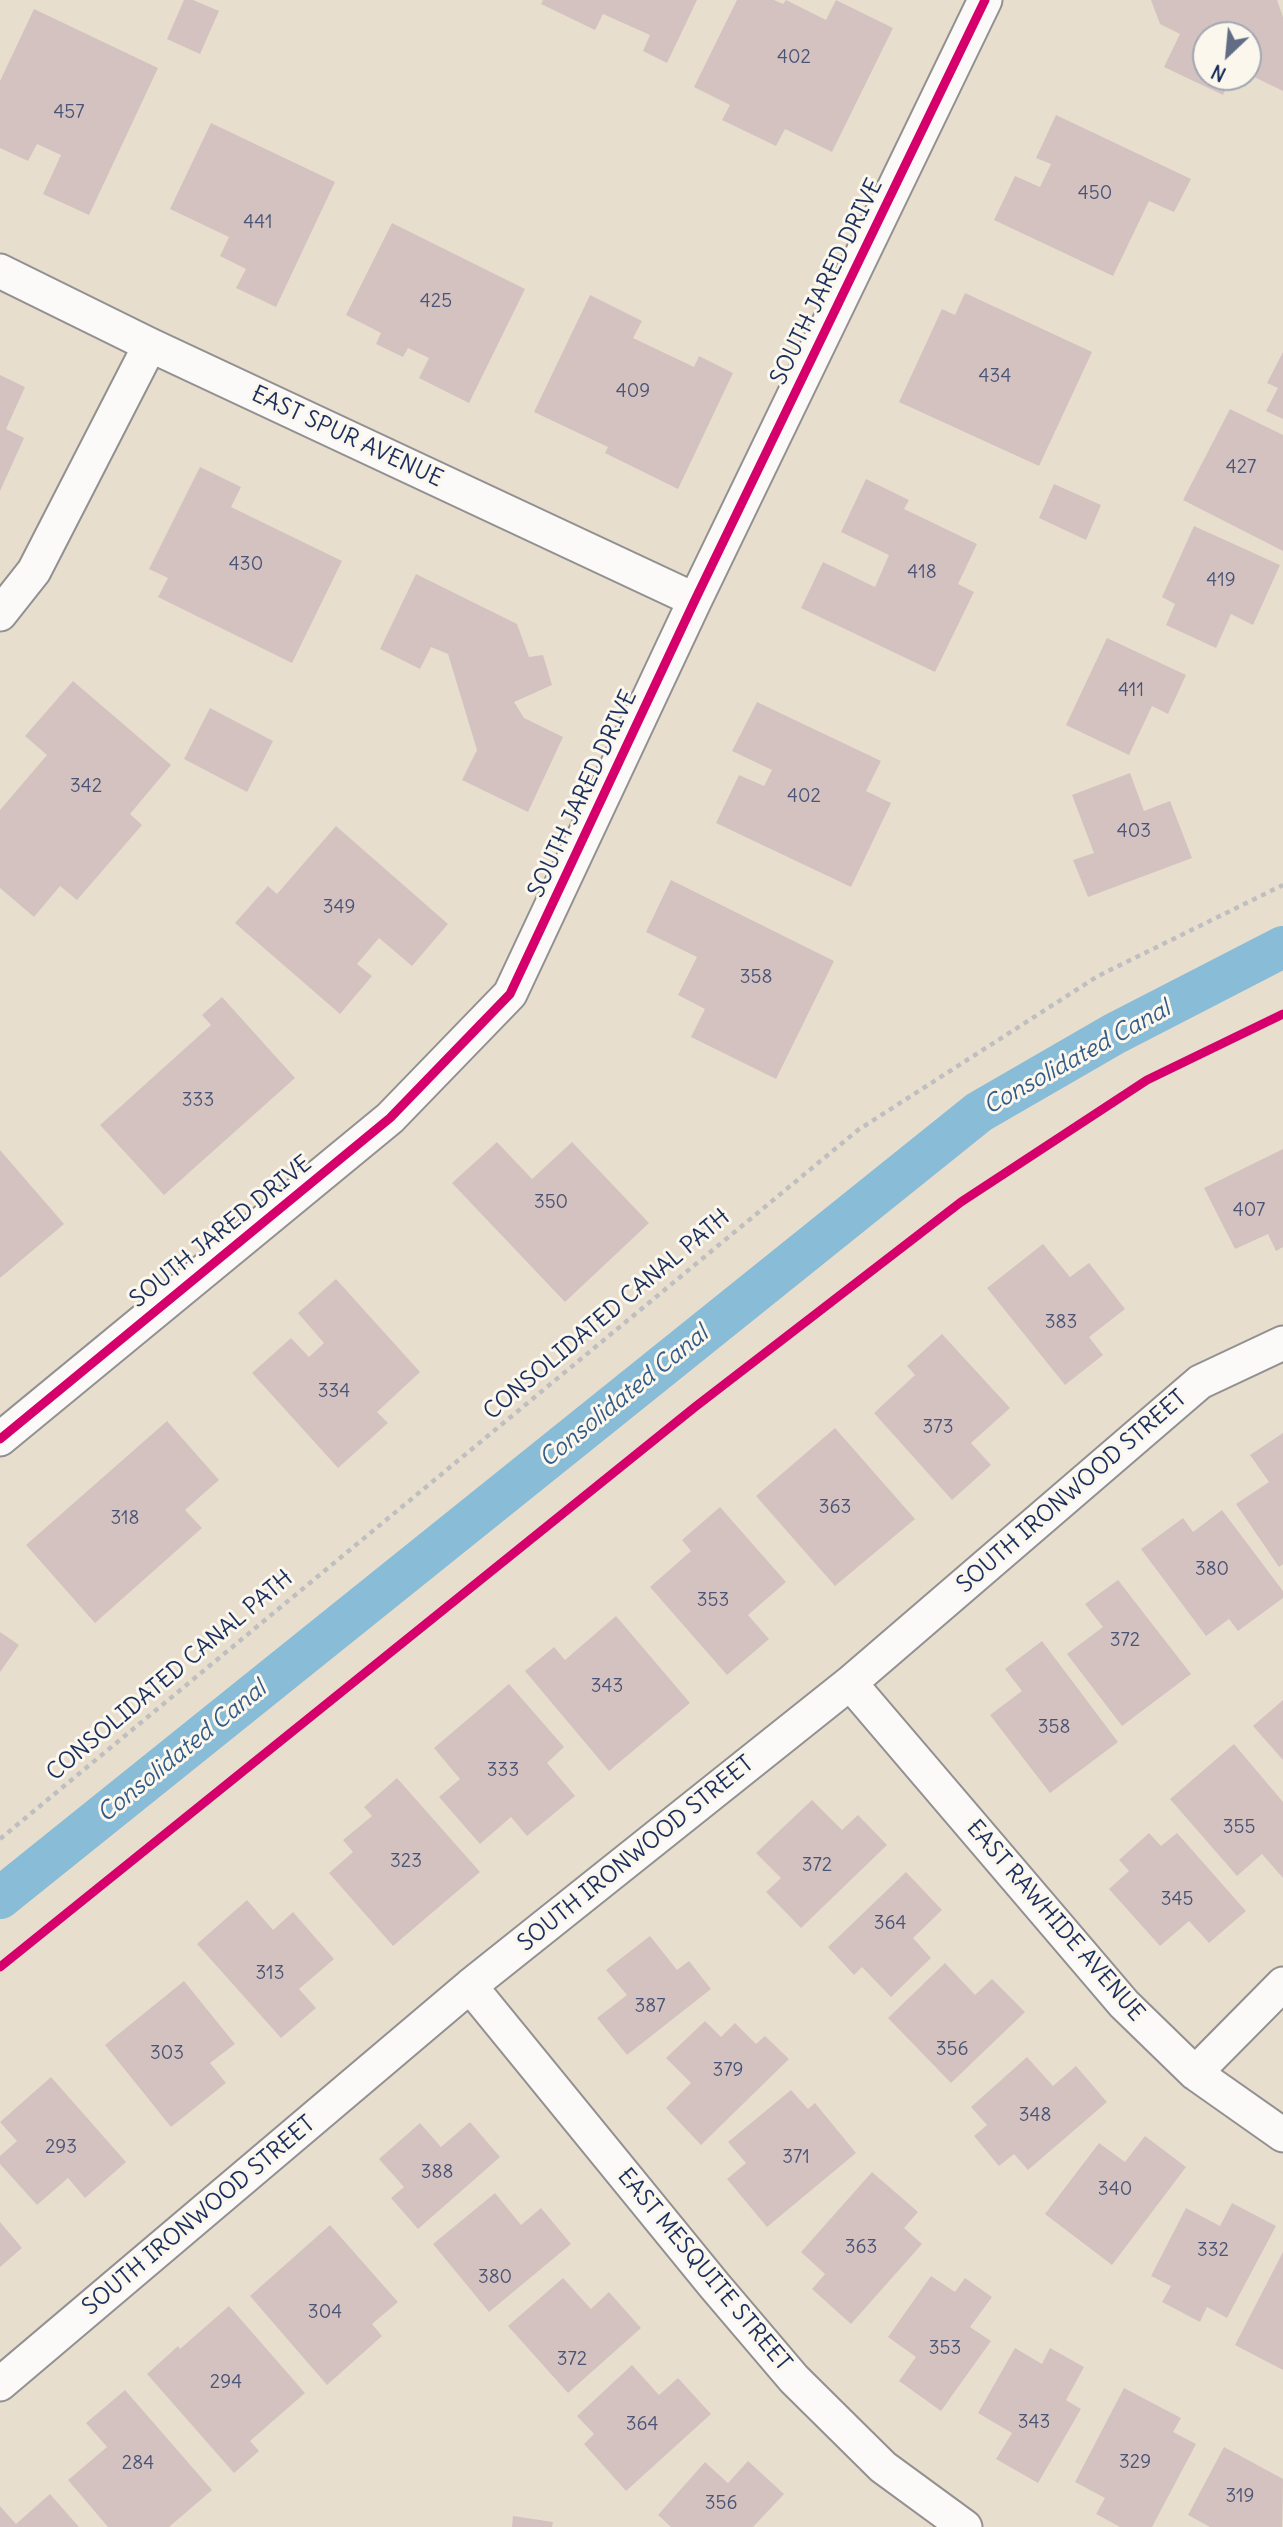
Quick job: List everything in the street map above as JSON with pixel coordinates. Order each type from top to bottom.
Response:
[{"type":"street","name":"SOUTH JARED DRIVE","points":[[0,1439],[390,1118],[510,994],[695,600],[985,0]]},
{"type":"street","name":"EAST SPUR AVENUE","points":[[0,271],[150,345],[695,600]]},
{"type":"street","points":[[0,614],[33,571],[150,345]]},
{"type":"street","name":"SOUTH IRONWOOD STREET","points":[[0,2384],[470,1986],[850,1683],[1200,1382],[1283,1343]]},
{"type":"street","name":"EAST RAWHIDE AVENUE","points":[[850,1683],[1124,2004],[1195,2073],[1283,2136]]},
{"type":"street","points":[[1195,2073],[1283,1984]]},
{"type":"street","name":"EAST MESQUITE STREET","points":[[470,1986],[794,2379],[883,2466],[965,2527]]},
{"type":"path","points":[[0,1967],[695,1407],[961,1202],[1147,1080],[1283,1014]]},
{"type":"building","points":[[184,0],[193,0],[219,11],[200,54],[167,39]]},
{"type":"building","points":[[543,0],[697,0],[667,63],[643,51],[650,35],[603,14],[595,30],[541,4]]},
{"type":"building","points":[[737,0],[774,0],[783,4],[786,0],[826,20],[836,0],[893,28],[832,152],[785,129],[776,146],[722,120],[730,105],[694,87]]},
{"type":"building","points":[[1151,0],[1277,0],[1283,17],[1283,91],[1262,81],[1262,21],[1192,21],[1192,80],[1164,67],[1180,34],[1160,24]]},
{"type":"building","points":[[34,9],[158,68],[89,215],[43,194],[61,155],[37,144],[28,161],[0,148],[0,81]]},
{"type":"building","points":[[1056,115],[1191,179],[1174,212],[1149,201],[1113,276],[994,220],[1015,176],[1040,187],[1051,164],[1036,158]]},
{"type":"building","points":[[211,123],[335,182],[276,307],[236,288],[246,269],[220,256],[229,237],[170,209]]},
{"type":"building","points":[[392,223],[525,289],[469,403],[419,378],[429,358],[408,348],[403,357],[376,344],[381,333],[346,315]]},
{"type":"building","points":[[965,293],[1092,352],[1039,466],[899,402],[942,309],[955,315]]},
{"type":"building","points":[[590,295],[642,321],[633,338],[694,367],[699,356],[733,373],[678,489],[605,453],[608,447],[534,412]]},
{"type":"building","points":[[1283,352],[1283,419],[1266,411],[1278,388],[1267,383]]},
{"type":"building","points":[[0,375],[25,387],[6,429],[24,438],[0,491]]},
{"type":"building","points":[[1230,409],[1283,435],[1283,551],[1183,500]]},
{"type":"building","points":[[200,467],[241,487],[231,507],[342,561],[292,663],[158,597],[168,578],[149,569]]},
{"type":"building","points":[[866,479],[909,500],[904,509],[977,544],[958,584],[974,592],[935,672],[801,608],[823,562],[875,587],[889,555],[841,532]]},
{"type":"building","points":[[1054,484],[1101,505],[1086,540],[1039,518]]},
{"type":"building","points":[[1194,526],[1280,565],[1253,625],[1231,614],[1216,648],[1166,625],[1175,604],[1162,597]]},
{"type":"building","points":[[416,574],[517,624],[529,657],[543,655],[552,685],[514,702],[524,718],[563,737],[528,812],[462,780],[477,750],[448,654],[431,647],[420,669],[380,649]]},
{"type":"building","points":[[1107,638],[1186,675],[1168,714],[1152,706],[1129,755],[1066,725]]},
{"type":"building","points":[[73,681],[171,765],[130,814],[142,825],[77,900],[60,886],[34,917],[0,888],[0,810],[47,755],[25,736]]},
{"type":"building","points":[[757,702],[881,761],[866,791],[891,803],[851,887],[716,823],[739,775],[764,786],[772,770],[732,751]]},
{"type":"building","points":[[210,708],[273,741],[247,792],[184,759]]},
{"type":"building","points":[[1130,773],[1144,811],[1170,801],[1192,858],[1088,897],[1073,860],[1094,853],[1072,795]]},
{"type":"building","points":[[336,826],[448,924],[412,966],[379,938],[357,964],[372,976],[340,1014],[235,923],[268,886],[277,894]]},
{"type":"building","points":[[671,880],[834,961],[776,1079],[691,1037],[705,1009],[678,995],[697,957],[646,932]]},
{"type":"building","points":[[222,997],[295,1078],[164,1195],[100,1125],[211,1025],[202,1015]]},
{"type":"building","points":[[497,1142],[532,1179],[572,1142],[649,1223],[565,1302],[452,1183]]},
{"type":"building","points":[[1283,1149],[1283,1247],[1276,1251],[1268,1234],[1235,1249],[1204,1188]]},
{"type":"building","points":[[0,1150],[64,1224],[0,1278]]},
{"type":"building","points":[[1043,1244],[1070,1277],[1089,1263],[1125,1309],[1089,1337],[1103,1355],[1065,1385],[987,1288]]},
{"type":"building","points":[[336,1279],[420,1372],[377,1412],[388,1423],[338,1468],[252,1373],[291,1338],[309,1357],[324,1343],[298,1313]]},
{"type":"building","points":[[942,1334],[1010,1408],[971,1443],[991,1465],[952,1500],[874,1413],[915,1375],[907,1366]]},
{"type":"building","points":[[167,1421],[219,1480],[185,1510],[202,1528],[95,1623],[26,1545]]},
{"type":"building","points":[[835,1428],[915,1519],[835,1586],[756,1496]]},
{"type":"building","points":[[1283,1433],[1283,1564],[1279,1567],[1236,1504],[1269,1482],[1250,1455]]},
{"type":"building","points":[[720,1507],[786,1582],[748,1615],[769,1639],[727,1675],[650,1587],[691,1551],[682,1540]]},
{"type":"building","points":[[1222,1510],[1283,1591],[1283,1598],[1238,1631],[1229,1619],[1206,1636],[1141,1549],[1183,1518],[1193,1532]]},
{"type":"building","points":[[1118,1580],[1191,1674],[1122,1726],[1067,1654],[1103,1627],[1085,1604]]},
{"type":"building","points":[[616,1616],[690,1703],[609,1771],[525,1671],[554,1647],[565,1660]]},
{"type":"building","points":[[0,1632],[19,1645],[0,1672]]},
{"type":"building","points":[[1042,1641],[1118,1742],[1050,1793],[990,1715],[1022,1691],[1005,1669]]},
{"type":"building","points":[[509,1684],[564,1747],[547,1763],[575,1796],[527,1836],[511,1817],[480,1844],[439,1797],[460,1779],[434,1748]]},
{"type":"building","points":[[1283,1700],[1283,1760],[1253,1726]]},
{"type":"building","points":[[1234,1744],[1283,1802],[1283,1878],[1262,1854],[1237,1876],[1170,1799]]},
{"type":"building","points":[[397,1778],[480,1872],[393,1946],[329,1873],[353,1852],[343,1840],[372,1816],[364,1807]]},
{"type":"building","points":[[812,1800],[842,1830],[858,1815],[887,1845],[801,1928],[766,1892],[781,1878],[756,1853]]},
{"type":"building","points":[[1149,1833],[1161,1846],[1177,1833],[1246,1911],[1209,1943],[1189,1921],[1160,1946],[1109,1889],[1129,1871],[1119,1860]]},
{"type":"building","points":[[906,1872],[942,1910],[913,1938],[931,1958],[891,1997],[862,1967],[854,1975],[828,1947]]},
{"type":"building","points":[[247,1900],[273,1930],[293,1912],[334,1959],[299,1989],[316,2008],[281,2038],[197,1944]]},
{"type":"building","points":[[650,1936],[677,1970],[689,1961],[711,1989],[627,2055],[597,2018],[627,1995],[606,1970]]},
{"type":"building","points":[[945,1963],[975,1995],[992,1979],[1025,2012],[951,2083],[888,2018]]},
{"type":"building","points":[[184,1981],[235,2044],[210,2063],[226,2083],[171,2127],[105,2045]]},
{"type":"building","points":[[705,2021],[721,2037],[735,2023],[756,2044],[765,2036],[789,2059],[701,2145],[666,2108],[691,2083],[666,2058]]},
{"type":"building","points":[[1027,2057],[1053,2086],[1076,2066],[1107,2102],[1028,2170],[1014,2154],[999,2166],[974,2136],[987,2125],[971,2107]]},
{"type":"building","points":[[51,2077],[126,2162],[85,2198],[68,2178],[37,2205],[0,2164],[0,2156],[17,2141],[0,2122]]},
{"type":"building","points":[[791,2090],[808,2109],[815,2103],[856,2153],[767,2227],[727,2179],[746,2163],[728,2142]]},
{"type":"building","points":[[470,2122],[500,2157],[418,2229],[391,2198],[404,2187],[379,2159],[420,2123],[441,2147]]},
{"type":"building","points":[[1145,2136],[1186,2167],[1112,2265],[1045,2214],[1099,2143],[1125,2162]]},
{"type":"building","points":[[872,2172],[918,2212],[904,2228],[922,2244],[851,2324],[812,2289],[825,2274],[801,2252]]},
{"type":"building","points":[[495,2193],[521,2225],[541,2208],[571,2244],[489,2312],[433,2244]]},
{"type":"building","points":[[1232,2203],[1276,2226],[1227,2318],[1207,2307],[1200,2322],[1162,2302],[1171,2286],[1151,2276],[1186,2208],[1220,2226]]},
{"type":"building","points":[[0,2222],[22,2248],[0,2267]]},
{"type":"building","points":[[330,2225],[398,2302],[372,2324],[382,2336],[327,2385],[250,2296]]},
{"type":"building","points":[[1283,2252],[1283,2370],[1235,2345]]},
{"type":"building","points":[[931,2276],[955,2292],[965,2278],[992,2297],[970,2327],[991,2341],[941,2411],[899,2381],[916,2357],[888,2337]]},
{"type":"building","points":[[563,2278],[591,2309],[609,2292],[641,2328],[568,2393],[508,2326]]},
{"type":"building","points":[[229,2306],[305,2393],[250,2441],[259,2451],[234,2473],[147,2374]]},
{"type":"building","points":[[1015,2348],[1042,2364],[1050,2348],[1084,2367],[1066,2400],[1081,2409],[1038,2483],[996,2459],[1012,2433],[978,2413]]},
{"type":"building","points":[[632,2365],[659,2395],[678,2378],[711,2414],[626,2491],[584,2444],[594,2434],[577,2416]]},
{"type":"building","points":[[1124,2388],[1181,2418],[1173,2432],[1196,2444],[1152,2527],[1120,2527],[1096,2514],[1105,2498],[1075,2482]]},
{"type":"building","points":[[125,2390],[212,2490],[169,2527],[108,2527],[68,2480],[107,2447],[86,2423]]},
{"type":"building","points":[[1224,2447],[1283,2479],[1282,2527],[1210,2527],[1188,2515]]},
{"type":"building","points":[[748,2461],[784,2494],[753,2527],[671,2527],[658,2515],[705,2462],[728,2483]]},
{"type":"building","points":[[50,2494],[79,2527],[0,2527],[0,2506],[16,2524]]},
{"type":"building","points":[[513,2516],[553,2522],[552,2527],[512,2527]]},
{"type":"waterway","name":"Consolidated Canal","points":[[0,1898],[979,1112],[1114,1034],[1283,947]]},
{"type":"cycle path","points":[[0,1439],[390,1118],[510,994],[695,600],[985,0]]},
{"type":"cycle path","points":[[0,1967],[695,1407],[961,1202],[1147,1080],[1283,1014]]}]
